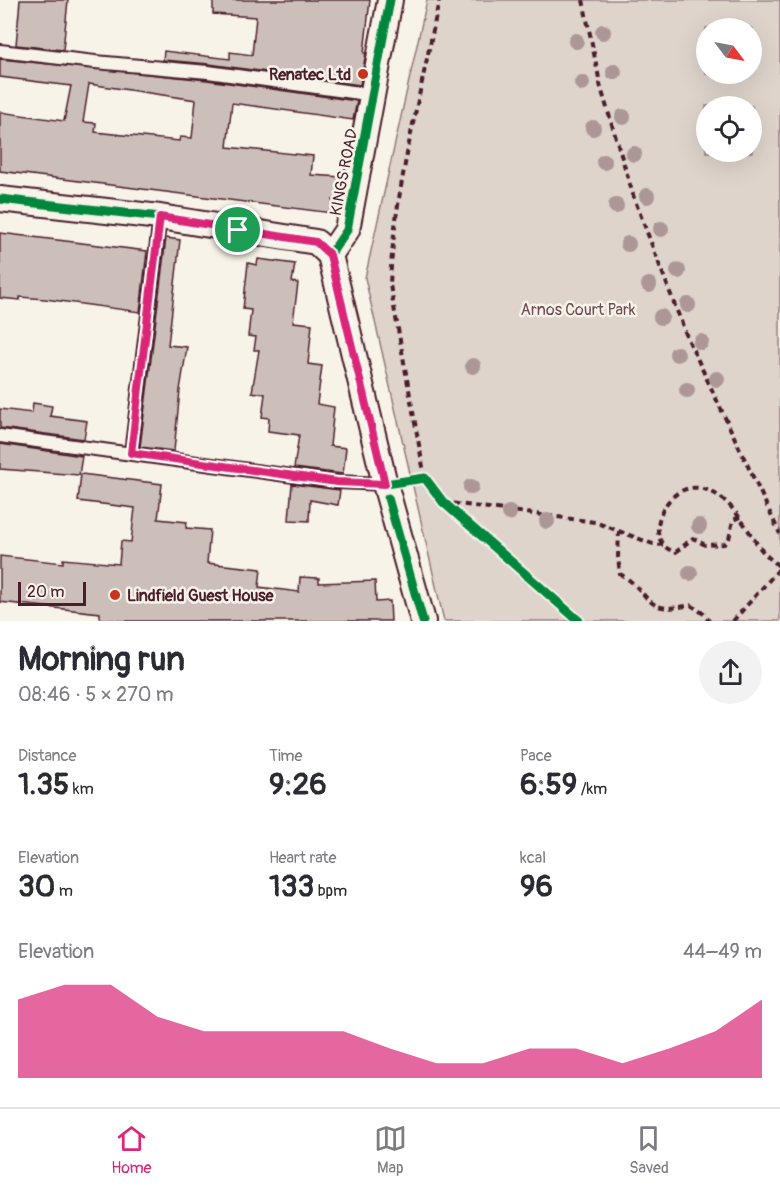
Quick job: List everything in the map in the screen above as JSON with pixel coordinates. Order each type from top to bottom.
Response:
[{"type":"street","name":"KINGS ROAD","points":[[330,255],[347,230],[390,0]]},
{"type":"street","points":[[0,199],[160,217],[316,242],[330,255],[387,491],[423,621]]},
{"type":"lane","points":[[0,51],[208,72],[374,95]]},
{"type":"lane","points":[[131,453],[160,217]]},
{"type":"lane","points":[[0,436],[337,482],[387,491]]},
{"type":"path","points":[[439,0],[402,178],[391,255],[390,285],[434,490],[460,517]]},
{"type":"path","points":[[583,0],[601,88],[634,198],[687,337],[780,534]]},
{"type":"path","points":[[733,621],[780,567],[762,550],[740,517],[722,499],[710,491],[697,488],[680,491],[663,506],[658,518],[659,537],[663,545],[670,551],[676,552],[693,538],[705,545],[724,544],[729,539],[733,520],[740,517]]},
{"type":"path","points":[[387,491],[434,490],[595,522],[652,544],[663,545]]},
{"type":"path","points":[[619,531],[620,574],[634,582],[642,594],[657,607],[676,608],[691,605],[704,614],[709,621]]},
{"type":"green space","name":"Arnos Court Park","points":[[427,0],[780,0],[780,621],[444,621],[365,278]]},
{"type":"building","points":[[20,0],[68,0],[63,50],[16,45]]},
{"type":"building","points":[[213,0],[370,0],[364,53],[366,53],[360,85],[209,64],[163,60],[164,51],[230,59],[230,52],[252,55],[256,17],[213,14]]},
{"type":"building","points":[[0,59],[207,80],[357,101],[353,120],[232,103],[227,147],[313,156],[311,175],[342,177],[338,201],[333,200],[332,213],[0,171],[0,112],[64,121],[71,86],[0,77]],"holes":[[[89,84],[196,100],[192,138],[180,137],[179,141],[95,132],[96,123],[83,122]]]},
{"type":"building","points":[[0,233],[147,251],[140,312],[45,299],[0,298]]},
{"type":"building","points":[[166,238],[180,240],[168,345],[187,347],[174,451],[140,447]]},
{"type":"building","points":[[258,259],[295,264],[292,282],[298,283],[293,322],[312,324],[308,364],[322,366],[317,404],[334,407],[330,446],[346,448],[343,474],[294,468],[299,435],[268,431],[269,418],[262,417],[265,394],[252,392],[259,350],[254,350],[256,337],[248,336],[251,310],[243,309],[248,263],[257,265]]},
{"type":"building","points":[[33,403],[52,406],[50,416],[87,421],[84,439],[0,428],[0,409],[32,413]]},
{"type":"building","points":[[0,444],[82,456],[79,475],[0,469]]},
{"type":"building","points":[[81,474],[162,484],[158,519],[187,522],[186,528],[210,530],[207,563],[261,569],[259,587],[299,592],[300,577],[319,578],[319,583],[375,581],[376,602],[390,601],[391,621],[123,621],[100,619],[100,613],[0,602],[0,556],[63,563],[63,559],[119,564],[121,541],[131,542],[135,508],[78,501]]},
{"type":"building","points":[[292,484],[340,490],[338,505],[310,500],[309,521],[289,520]]},
{"type":"cycle path","points":[[390,0],[347,230],[330,255],[385,484],[425,478],[443,502],[579,621]]},
{"type":"cycle path","points":[[0,199],[160,217],[316,242],[330,255]]},
{"type":"cycle path","points":[[388,498],[423,621]]},
{"type":"place","name":"Renatec Ltd","points":[[363,74]]},
{"type":"place","name":"Lindfield Guest House","points":[[115,595]]},
{"type":"route","points":[[160,217],[238,230],[316,242],[330,255],[385,484],[337,482],[131,453],[160,217]]}]
